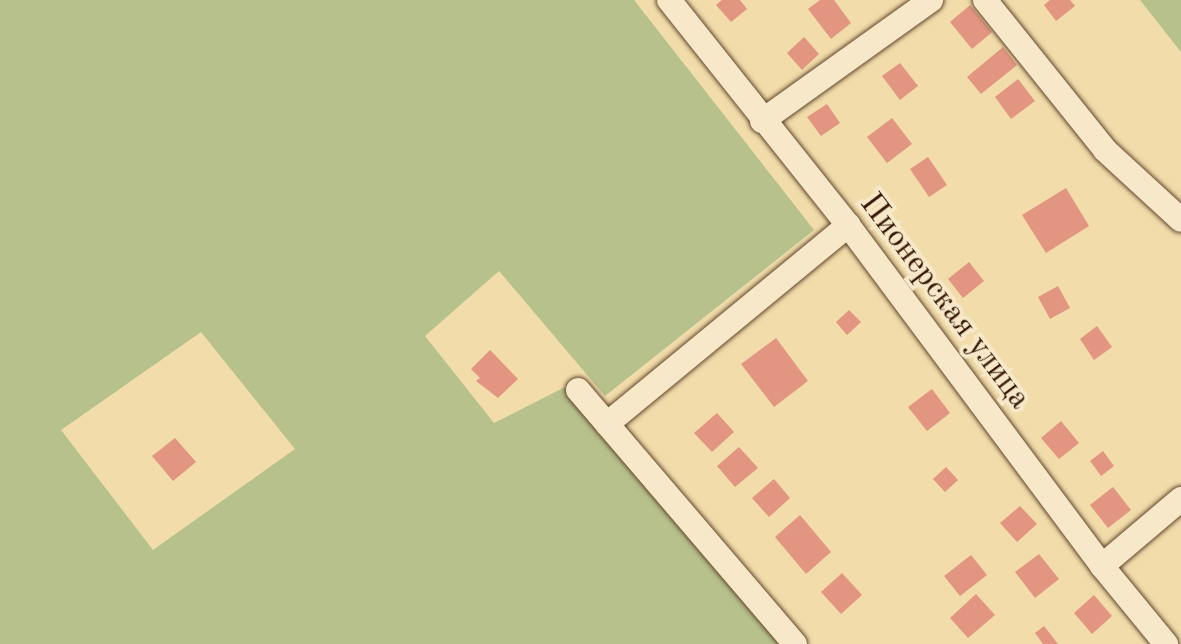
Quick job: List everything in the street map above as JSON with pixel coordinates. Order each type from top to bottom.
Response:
[{"type":"street","name":"Пионерская улица","points":[[669,0],[762,121],[848,225],[1102,566],[1166,644]]},
{"type":"street","points":[[762,121],[931,0]]},
{"type":"street","points":[[985,0],[1105,150],[1181,220]]},
{"type":"street","points":[[607,424],[848,225]]},
{"type":"street","points":[[578,390],[795,644]]},
{"type":"street","points":[[1102,566],[1181,499]]},
{"type":"green space","points":[[0,0],[634,0],[814,230],[605,396],[499,271],[425,336],[494,423],[565,387],[786,644],[0,644]],"holes":[[[201,332],[295,449],[153,550],[61,430]]]},
{"type":"green space","points":[[1140,0],[1181,0],[1181,52]]},
{"type":"building","points":[[722,0],[740,0],[747,9],[731,22],[716,5]]},
{"type":"building","points":[[820,0],[834,0],[851,23],[831,39],[808,9]]},
{"type":"building","points":[[1050,0],[1070,0],[1075,6],[1056,21],[1044,5]]},
{"type":"building","points":[[970,5],[992,32],[972,49],[950,22]]},
{"type":"building","points":[[804,37],[819,54],[802,70],[787,53]]},
{"type":"building","points":[[1003,47],[1017,65],[981,94],[967,77]]},
{"type":"building","points":[[900,63],[918,86],[900,100],[882,76]]},
{"type":"building","points":[[1018,79],[1035,101],[1011,119],[995,97]]},
{"type":"building","points":[[827,104],[840,123],[821,136],[807,117]]},
{"type":"building","points":[[892,118],[912,144],[887,163],[867,137]]},
{"type":"building","points":[[928,157],[947,185],[929,197],[910,169]]},
{"type":"building","points":[[1066,188],[1089,226],[1046,253],[1022,215]]},
{"type":"building","points":[[969,262],[984,281],[963,298],[948,279]]},
{"type":"building","points":[[1058,286],[1070,308],[1050,319],[1038,297]]},
{"type":"building","points":[[849,310],[861,322],[847,335],[836,322]]},
{"type":"building","points":[[1097,326],[1112,347],[1094,360],[1080,339]]},
{"type":"building","points":[[776,338],[808,381],[774,407],[741,364]]},
{"type":"building","points":[[490,350],[518,379],[498,398],[476,381],[480,378],[471,369]]},
{"type":"building","points":[[932,389],[950,413],[927,431],[908,407]]},
{"type":"building","points":[[717,413],[734,432],[712,452],[694,433]]},
{"type":"building","points":[[1061,421],[1079,443],[1059,459],[1041,438]]},
{"type":"building","points":[[175,438],[196,462],[173,481],[152,456]]},
{"type":"building","points":[[739,447],[758,468],[735,487],[717,466]]},
{"type":"building","points":[[1103,451],[1114,466],[1101,476],[1090,461]]},
{"type":"building","points":[[946,467],[958,480],[945,492],[933,479]]},
{"type":"building","points":[[774,479],[790,498],[769,517],[752,498]]},
{"type":"building","points":[[1113,487],[1131,510],[1108,528],[1090,505]]},
{"type":"building","points":[[1020,506],[1037,524],[1017,542],[1000,523]]},
{"type":"building","points":[[800,515],[831,552],[806,574],[775,537]]},
{"type":"building","points":[[1039,554],[1059,579],[1035,598],[1015,572]]},
{"type":"building","points":[[971,555],[987,575],[960,596],[944,576]]},
{"type":"building","points":[[842,573],[862,595],[841,614],[821,592]]},
{"type":"building","points":[[976,594],[995,615],[968,638],[950,618]]},
{"type":"building","points":[[1094,595],[1112,616],[1092,634],[1074,613]]},
{"type":"building","points":[[1044,626],[1058,644],[1043,644],[1035,633]]}]
